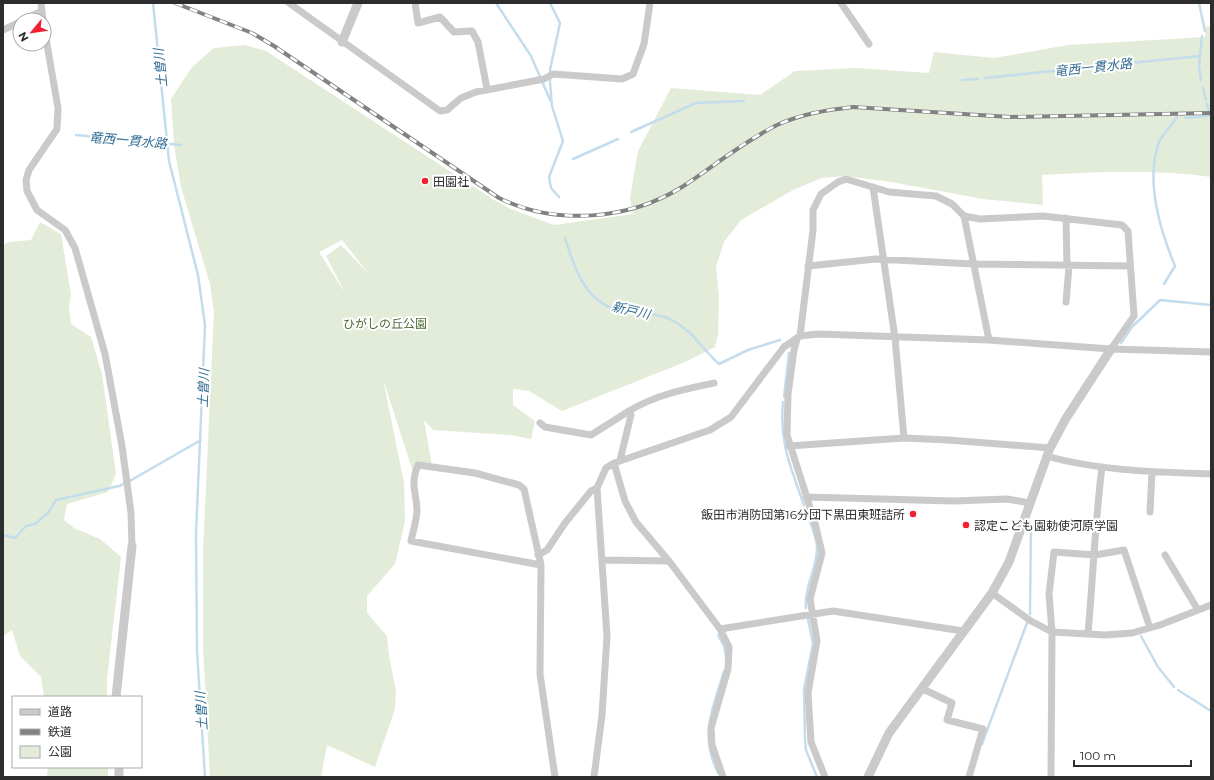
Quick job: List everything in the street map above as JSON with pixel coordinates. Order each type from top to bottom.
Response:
[{"type":"street","points":[[41,3],[42,11]]},
{"type":"street","points":[[289,3],[440,111],[447,110],[462,98],[487,89],[544,79],[550,75],[622,79],[634,74],[644,44],[650,3]]},
{"type":"street","points":[[342,42],[358,3]]},
{"type":"street","points":[[415,3],[418,23],[440,17],[454,32],[472,31],[478,42],[487,89]]},
{"type":"street","points":[[841,3],[869,44]]},
{"type":"street","points":[[48,52],[58,108],[57,129],[29,170],[26,180],[27,191],[37,210],[65,230],[75,248],[105,354],[122,446],[131,513],[132,546],[116,696]]},
{"type":"street","points":[[825,777],[811,742],[808,693],[817,641],[812,613],[811,595],[822,554],[786,435],[788,394],[794,350],[798,337],[813,230],[813,210],[821,194],[838,182],[846,179],[889,192],[936,196],[952,204],[964,216],[980,219],[1043,216],[1122,226],[1128,231],[1134,316],[1065,420],[1048,452],[1009,562],[992,593],[889,733],[868,777]]},
{"type":"street","points":[[872,187],[894,338],[904,438]]},
{"type":"street","points":[[964,216],[989,340]]},
{"type":"street","points":[[1066,218],[1068,266],[1066,302]]},
{"type":"street","points":[[808,266],[883,260],[973,264],[1130,266]]},
{"type":"street","points":[[594,777],[602,715],[607,636],[597,488],[606,468],[617,462],[710,430],[731,418],[784,347],[798,337],[818,334],[894,338],[989,340],[1111,349],[1211,352]]},
{"type":"street","points":[[540,423],[545,427],[591,435],[629,411],[659,396],[714,383]]},
{"type":"street","points":[[629,411],[631,415],[617,462],[625,501],[636,522],[669,561],[720,629],[729,647],[730,656],[724,687],[711,728],[712,745],[723,777]]},
{"type":"street","points":[[789,446],[904,438],[948,440],[1048,452],[1102,467],[1152,472],[1211,474]]},
{"type":"street","points":[[541,565],[411,541],[417,509],[413,493],[414,475],[418,465],[475,474],[519,485],[524,489],[541,565],[540,674],[555,777]]},
{"type":"street","points":[[1088,633],[1095,555],[1095,519],[1102,467]]},
{"type":"street","points":[[1150,512],[1152,472]]},
{"type":"street","points":[[538,555],[547,550],[565,522],[591,491],[597,488]]},
{"type":"street","points":[[806,497],[954,501],[1007,499],[1030,503]]},
{"type":"street","points":[[1051,777],[1052,632],[1049,594],[1054,552],[1095,555],[1124,550],[1150,628]]},
{"type":"street","points":[[1165,555],[1198,610]]},
{"type":"street","points":[[602,560],[669,561]]},
{"type":"street","points":[[992,593],[1031,621],[1052,632],[1105,635],[1132,633],[1150,628],[1211,605]]},
{"type":"street","points":[[720,629],[812,613],[833,611],[963,631]]},
{"type":"street","points":[[921,688],[952,703],[947,720],[983,730],[969,777]]},
{"type":"green space","name":"ひがしの丘公園","points":[[1211,26],[1211,177],[1190,174],[1148,172],[1105,172],[1042,175],[1043,205],[983,199],[891,182],[846,176],[822,178],[793,190],[741,220],[724,242],[716,267],[719,297],[718,335],[715,347],[685,362],[562,411],[529,391],[513,389],[513,405],[535,421],[531,439],[510,435],[433,430],[424,420],[432,466],[418,465],[414,475],[383,379],[404,483],[405,521],[395,564],[367,596],[367,613],[387,636],[389,656],[396,691],[395,709],[375,767],[327,745],[321,777],[210,777],[203,647],[203,551],[214,311],[210,284],[181,187],[174,145],[171,99],[192,67],[214,48],[245,45],[266,51],[494,200],[511,209],[554,225],[633,214],[630,198],[638,151],[671,88],[760,95],[795,71],[856,68],[929,73],[934,52],[994,58],[1068,45],[1205,37],[1206,27]],"holes":[[[342,240],[369,274],[341,245],[326,256],[345,293],[319,252]]]},
{"type":"green space","points":[[40,222],[61,234],[71,295],[69,306],[71,324],[91,337],[102,374],[116,474],[108,492],[67,504],[64,520],[74,528],[100,539],[121,557],[107,679],[107,696],[44,696],[41,677],[20,656],[12,630],[3,636],[3,245],[9,242],[31,240]]},
{"type":"green space","points":[[48,768],[108,768],[108,777],[47,777]]},
{"type":"waterway","name":"土曽川","points":[[153,3],[169,161],[198,275],[205,325],[196,533],[197,651],[205,777]]},
{"type":"waterway","points":[[496,3],[531,56],[551,102]]},
{"type":"waterway","name":"新戸川","points":[[550,3],[560,23],[550,70],[550,82],[552,106],[563,141],[549,177],[551,188],[559,197]]},
{"type":"waterway","points":[[1199,3],[1205,31]]},
{"type":"waterway","name":"竜西一貫水路","points":[[1201,80],[1199,66],[1202,36]]},
{"type":"waterway","name":"竜西一貫水路","points":[[985,78],[1200,56]]},
{"type":"waterway","name":"竜西一貫水路","points":[[962,80],[978,79]]},
{"type":"waterway","points":[[1203,88],[1206,100]]},
{"type":"waterway","name":"竜西一貫水路","points":[[631,132],[696,103],[744,101]]},
{"type":"waterway","points":[[1207,104],[1209,111]]},
{"type":"waterway","points":[[1185,118],[1210,116]]},
{"type":"waterway","points":[[1164,284],[1175,266],[1164,237],[1156,205],[1153,173],[1159,142],[1177,117]]},
{"type":"waterway","name":"竜西一貫水路","points":[[76,135],[181,145]]},
{"type":"waterway","name":"竜西一貫水路","points":[[573,159],[618,139]]},
{"type":"waterway","name":"新戸川","points":[[565,238],[578,275],[592,295],[613,309],[656,315],[672,320],[686,329],[719,364],[748,350],[780,340]]},
{"type":"waterway","points":[[1121,343],[1132,327],[1160,300],[1211,305]]},
{"type":"waterway","points":[[784,397],[789,353]]},
{"type":"waterway","points":[[783,402],[782,417],[784,443],[804,505]]},
{"type":"waterway","points":[[3,535],[15,538],[26,526],[35,524],[48,513],[56,500],[119,486],[201,440]]},
{"type":"waterway","points":[[806,608],[807,592],[817,554],[814,533],[807,513]]},
{"type":"waterway","points":[[1030,614],[1031,524]]},
{"type":"waterway","points":[[808,619],[813,644],[804,689],[805,739],[806,750],[817,777]]},
{"type":"waterway","points":[[982,744],[1027,623]]},
{"type":"waterway","points":[[718,635],[724,646],[726,656]]},
{"type":"waterway","points":[[1141,636],[1158,667],[1174,687]]},
{"type":"waterway","points":[[718,773],[712,759],[709,746],[709,734],[712,710],[724,671]]},
{"type":"waterway","points":[[1178,690],[1211,711]]},
{"type":"railway","points":[[175,3],[252,33],[274,46],[499,198],[521,207],[544,213],[568,216],[616,212],[639,207],[661,198],[682,187],[764,132],[786,121],[814,113],[853,107],[1010,117],[1211,113]]},
{"type":"place","name":"田園社","points":[[425,181]]},
{"type":"place","name":"飯田市消防団第16分団下黒田東班詰所","points":[[913,514]]},
{"type":"place","name":"認定こども園勅使河原学園","points":[[966,525]]}]
